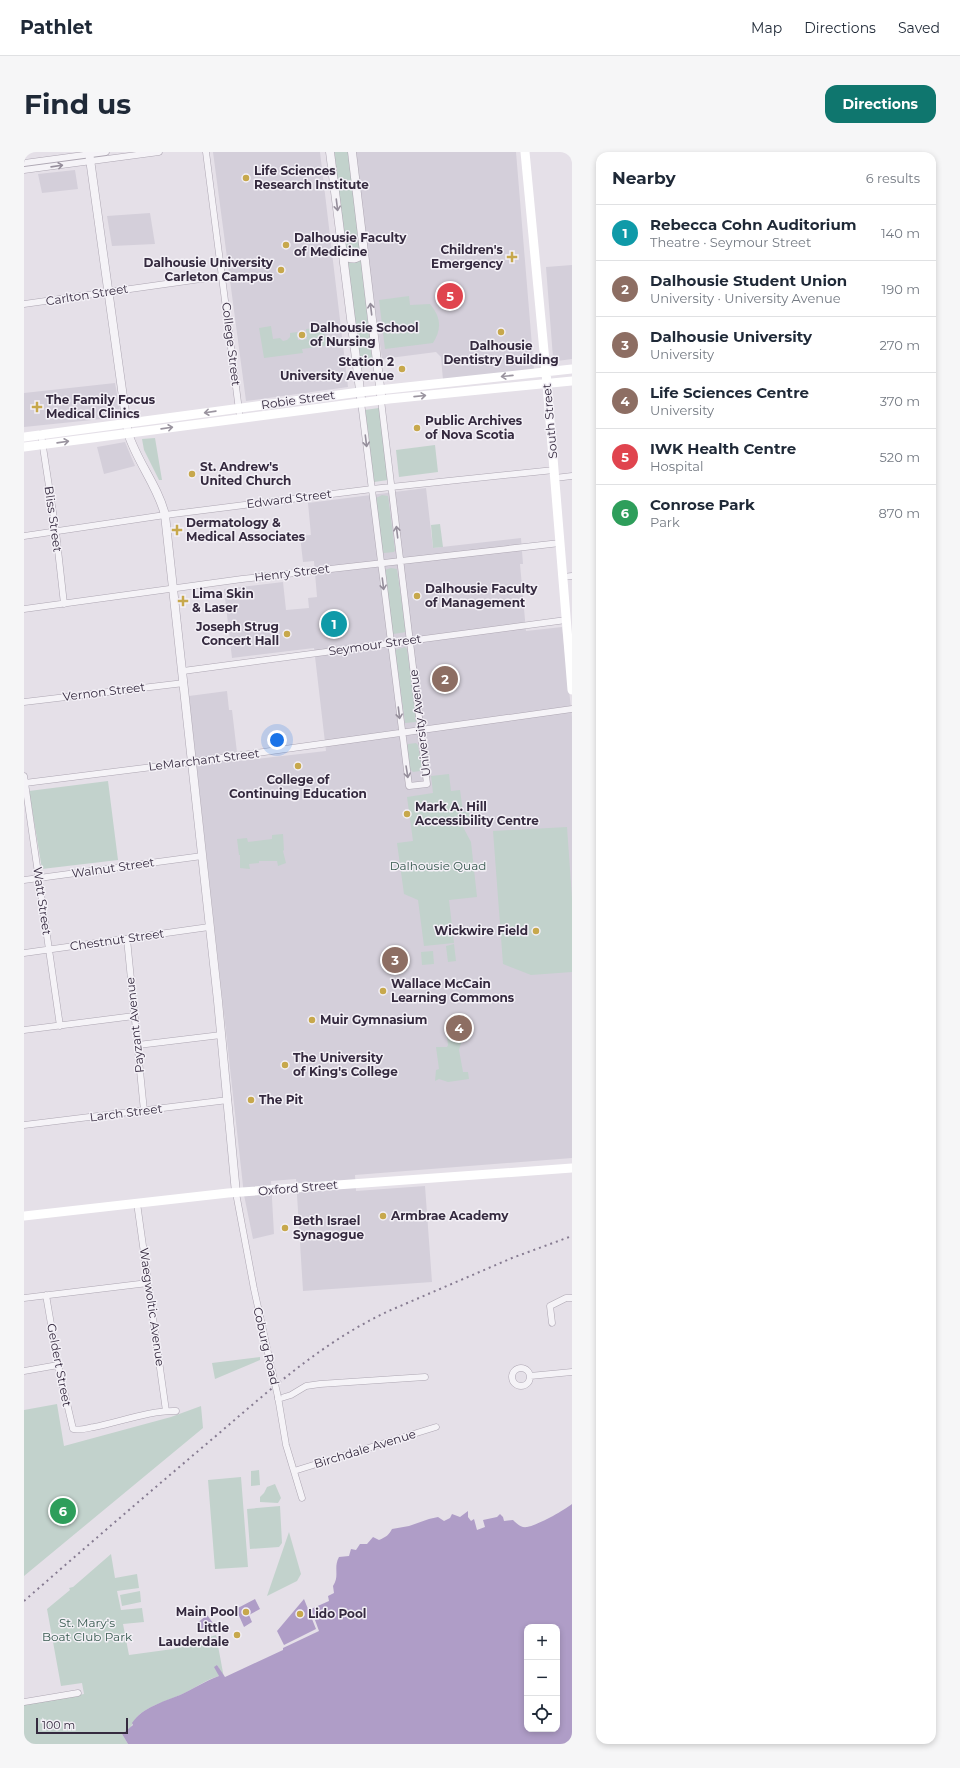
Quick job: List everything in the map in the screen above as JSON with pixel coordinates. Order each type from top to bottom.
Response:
[{"type":"main road","name":"South Street","points":[[525,152],[547,383],[560,542],[567,577],[566,620],[572,690]]},
{"type":"main road","name":"Robie Street","points":[[24,447],[43,445],[238,408],[360,392],[572,369]]},
{"type":"main road","name":"Robie Street","points":[[24,437],[42,434],[240,418],[361,402],[572,381]]},
{"type":"main road","name":"Oxford Street","points":[[24,1216],[236,1193],[572,1168]]},
{"type":"street","points":[[24,170],[106,152]]},
{"type":"street","points":[[24,163],[90,156],[160,152]]},
{"type":"street","name":"College Street","points":[[206,152],[240,418]]},
{"type":"street","name":"University Avenue","points":[[330,152],[401,733],[409,786],[427,784],[352,152]]},
{"type":"street","points":[[90,156],[127,428],[142,466],[163,505],[165,514],[228,1100],[236,1193]]},
{"type":"street","points":[[343,254],[348,258],[354,259],[360,257],[364,251]]},
{"type":"street","name":"Carlton Street","points":[[24,304],[222,276]]},
{"type":"street","name":"Bliss Street","points":[[42,434],[56,532],[64,604]]},
{"type":"street","name":"Edward Street","points":[[24,536],[165,514],[372,489],[554,474],[572,476]]},
{"type":"street","name":"Henry Street","points":[[24,609],[380,562],[560,542]]},
{"type":"street","name":"Seymour Street","points":[[183,671],[566,620]]},
{"type":"street","name":"Vernon Street","points":[[24,702],[184,683]]},
{"type":"street","name":"LeMarchant Street","points":[[25,783],[192,762],[572,709]]},
{"type":"street","name":"Watt Street","points":[[24,776],[60,1026]]},
{"type":"street","name":"Walnut Street","points":[[24,880],[202,856]]},
{"type":"street","name":"Chestnut Street","points":[[24,953],[209,928]]},
{"type":"street","name":"Payzant Avenue","points":[[127,939],[144,1111]]},
{"type":"street","points":[[24,1030],[134,1016]]},
{"type":"street","points":[[138,1045],[221,1036]]},
{"type":"street","name":"Larch Street","points":[[24,1125],[228,1100]]},
{"type":"street","name":"Coburg Road","points":[[236,1193],[254,1289],[278,1398],[286,1445],[302,1498]]},
{"type":"street","name":"Waegwoltic Avenue","points":[[137,1203],[166,1410]]},
{"type":"street","points":[[24,1298],[148,1283]]},
{"type":"street","name":"Geldert Street","points":[[46,1295],[58,1365],[73,1429],[79,1430],[166,1410]]},
{"type":"street","points":[[552,1323],[550,1306],[566,1298],[572,1298]]},
{"type":"street","points":[[24,1371],[58,1365]]},
{"type":"street","points":[[530,1376],[572,1372]]},
{"type":"street","points":[[278,1398],[292,1395],[306,1386],[320,1384],[425,1377]]},
{"type":"street","points":[[166,1410],[176,1411]]},
{"type":"street","name":"Birchdale Avenue","points":[[294,1471],[436,1427]]},
{"type":"street","points":[[24,1702],[78,1693]]},
{"type":"shaded area","name":"Dalhousie University Carleton Campus","points":[[213,152],[320,152],[348,387],[246,401]]},
{"type":"shaded area","points":[[354,152],[516,152],[534,370],[443,380],[441,357],[436,352],[382,359]]},
{"type":"shaded area","points":[[75,170],[78,189],[42,193],[38,174]]},
{"type":"shaded area","points":[[150,213],[155,244],[112,246],[107,216]]},
{"type":"shaded area","points":[[572,265],[572,359],[557,361],[553,358],[546,267]]},
{"type":"shaded area","points":[[115,383],[121,417],[24,427],[24,393]]},
{"type":"shaded area","points":[[125,442],[135,466],[104,474],[97,447]]},
{"type":"shaded area","points":[[426,488],[433,548],[521,538],[523,564],[520,564],[526,631],[562,627],[572,717],[572,1158],[355,1175],[356,1191],[425,1186],[432,1282],[303,1291],[296,1179],[271,1181],[274,1234],[253,1239],[244,1195],[189,696],[227,691],[229,710],[232,710],[238,761],[326,751],[314,648],[232,658],[224,589],[283,582],[286,610],[309,608],[308,598],[317,597],[314,561],[303,562],[300,536],[311,535],[308,503]]},
{"type":"shaded area","points":[[572,1504],[572,1744],[128,1744],[122,1734],[133,1725],[132,1723],[137,1717],[148,1709],[219,1676],[214,1667],[217,1665],[225,1677],[283,1650],[283,1648],[319,1631],[311,1609],[329,1601],[328,1596],[334,1593],[333,1586],[336,1579],[337,1561],[339,1557],[349,1556],[351,1549],[356,1550],[360,1544],[367,1544],[373,1537],[379,1540],[387,1536],[392,1529],[409,1526],[438,1517],[444,1521],[450,1518],[452,1514],[460,1517],[468,1511],[468,1517],[471,1521],[474,1519],[477,1530],[485,1527],[483,1520],[497,1517],[500,1514],[504,1521],[513,1520],[521,1526],[527,1527],[544,1521]]},
{"type":"shaded area","name":"Main Pool","points":[[255,1599],[260,1609],[249,1615],[252,1622],[244,1627],[236,1609]]},
{"type":"shaded area","name":"Lido Pool","points":[[304,1599],[316,1629],[284,1645],[277,1631]]},
{"type":"shaded area","points":[[207,1615],[213,1623],[203,1631],[196,1624]]},
{"type":"green space","points":[[334,152],[348,152],[360,252],[357,256],[346,254]]},
{"type":"green space","points":[[361,259],[373,366],[360,368],[347,261]]},
{"type":"green space","points":[[409,296],[410,305],[430,304],[434,309],[439,323],[436,338],[433,343],[385,349],[379,300]]},
{"type":"green space","points":[[271,326],[273,339],[280,338],[283,341],[287,340],[290,337],[290,333],[297,332],[298,340],[307,339],[306,329],[316,328],[316,332],[324,331],[325,336],[330,340],[331,345],[302,349],[303,353],[264,358],[259,328]]},
{"type":"green space","points":[[379,408],[388,480],[374,482],[365,410]]},
{"type":"green space","points":[[155,438],[162,480],[159,480],[144,450],[142,439]]},
{"type":"green space","points":[[435,445],[438,472],[399,477],[396,450]]},
{"type":"green space","points":[[382,495],[388,496],[395,550],[394,552],[382,552],[376,498]]},
{"type":"green space","points":[[440,524],[443,547],[433,548],[431,525]]},
{"type":"green space","points":[[391,568],[397,569],[406,632],[393,634],[385,570]]},
{"type":"green space","points":[[405,647],[407,649],[417,720],[416,722],[405,723],[395,650]]},
{"type":"green space","points":[[416,743],[418,745],[422,768],[420,771],[413,772],[410,769],[407,746],[408,744]]},
{"type":"green space","name":"Dalhousie Quad","points":[[449,774],[451,791],[460,790],[463,812],[469,812],[469,820],[463,827],[471,842],[477,897],[449,900],[454,943],[424,946],[418,900],[404,894],[397,843],[413,841],[407,797],[433,793],[431,776]]},
{"type":"green space","points":[[108,781],[118,860],[42,869],[29,791]]},
{"type":"green space","name":"Wickwire Field","points":[[567,827],[572,898],[572,972],[531,975],[503,964],[493,831]]},
{"type":"green space","points":[[283,834],[283,851],[286,863],[278,866],[277,861],[259,861],[259,863],[249,864],[250,869],[240,868],[240,855],[237,839],[247,838],[248,842],[272,839],[272,835]]},
{"type":"green space","points":[[454,944],[456,961],[448,962],[446,946]]},
{"type":"green space","points":[[433,951],[434,964],[422,965],[421,952]]},
{"type":"green space","points":[[454,1034],[462,1040],[459,1050],[463,1072],[468,1072],[469,1079],[448,1082],[439,1079],[435,1081],[436,1070],[439,1069],[436,1047],[447,1047],[447,1037]]},
{"type":"green space","points":[[260,1357],[260,1360],[215,1379],[212,1363]]},
{"type":"green space","points":[[57,1404],[64,1446],[171,1417],[201,1406],[203,1428],[24,1576],[24,1410]]},
{"type":"green space","points":[[259,1470],[260,1485],[251,1486],[251,1471]]},
{"type":"green space","points":[[241,1477],[248,1567],[215,1569],[208,1480]]},
{"type":"green space","points":[[275,1484],[281,1498],[278,1503],[260,1502],[260,1497],[267,1487]]},
{"type":"green space","points":[[280,1506],[282,1543],[279,1547],[250,1549],[247,1509]]},
{"type":"green space","points":[[289,1532],[301,1574],[297,1581],[267,1596]]},
{"type":"green space","name":"St. Mary's Boat Club Park","points":[[111,1554],[115,1578],[137,1574],[139,1588],[117,1591],[121,1610],[142,1608],[144,1622],[123,1624],[129,1655],[173,1649],[216,1635],[224,1678],[217,1665],[219,1676],[140,1714],[130,1728],[122,1734],[128,1744],[24,1744],[24,1705],[84,1694],[82,1683],[61,1686],[47,1609],[70,1590],[69,1588],[73,1587]]},
{"type":"green space","points":[[140,1591],[141,1602],[122,1606],[120,1595]]},
{"type":"railway","points":[[24,1601],[258,1400],[321,1350],[367,1322],[391,1310],[512,1258],[572,1236]]},
{"type":"place","name":"Life Sciences Research Institute","points":[[246,178]]},
{"type":"place","name":"Dalhousie Faculty of Medicine","points":[[286,245]]},
{"type":"place","name":"Children's Emergency","points":[[512,257]]},
{"type":"place","name":"Dalhousie University Carleton Campus","points":[[281,270]]},
{"type":"place","name":"IWK Health Centre","points":[[450,296]]},
{"type":"place","name":"Dalhousie Dentistry Building","points":[[501,332]]},
{"type":"place","name":"Dalhousie School of Nursing","points":[[302,335]]},
{"type":"place","name":"Station 2 University Avenue","points":[[402,369]]},
{"type":"place","name":"The Family Focus Medical Clinics","points":[[37,407]]},
{"type":"place","name":"Public Archives of Nova Scotia","points":[[417,428]]},
{"type":"place","name":"St. Andrew's United Church","points":[[192,474]]},
{"type":"place","name":"Dermatology & Medical Associates","points":[[177,530]]},
{"type":"place","name":"Dalhousie Faculty of Management","points":[[417,596]]},
{"type":"place","name":"Lima Skin & Laser","points":[[183,601]]},
{"type":"place","name":"Rebecca Cohn Auditorium","points":[[334,624]]},
{"type":"place","name":"Joseph Strug Concert Hall","points":[[287,634]]},
{"type":"place","name":"Dalhousie Student Union","points":[[445,679]]},
{"type":"place","name":"College of Continuing Education","points":[[298,766]]},
{"type":"place","name":"Mark A. Hill Accessibility Centre","points":[[407,814]]},
{"type":"place","name":"Wickwire Field","points":[[536,931]]},
{"type":"place","name":"Dalhousie University","points":[[395,960]]},
{"type":"place","name":"Wallace McCain Learning Commons","points":[[383,991]]},
{"type":"place","name":"Muir Gymnasium","points":[[312,1020]]},
{"type":"place","name":"Life Sciences Centre","points":[[459,1028]]},
{"type":"place","name":"The University of King's College","points":[[285,1065]]},
{"type":"place","name":"The Pit","points":[[251,1100]]},
{"type":"place","name":"Armbrae Academy","points":[[383,1216]]},
{"type":"place","name":"Beth Israel Synagogue","points":[[285,1228]]},
{"type":"place","name":"Conrose Park","points":[[63,1511]]},
{"type":"place","name":"Main Pool","points":[[246,1612]]},
{"type":"place","name":"Lido Pool","points":[[300,1614]]},
{"type":"place","name":"Little Lauderdale","points":[[237,1635]]}]
